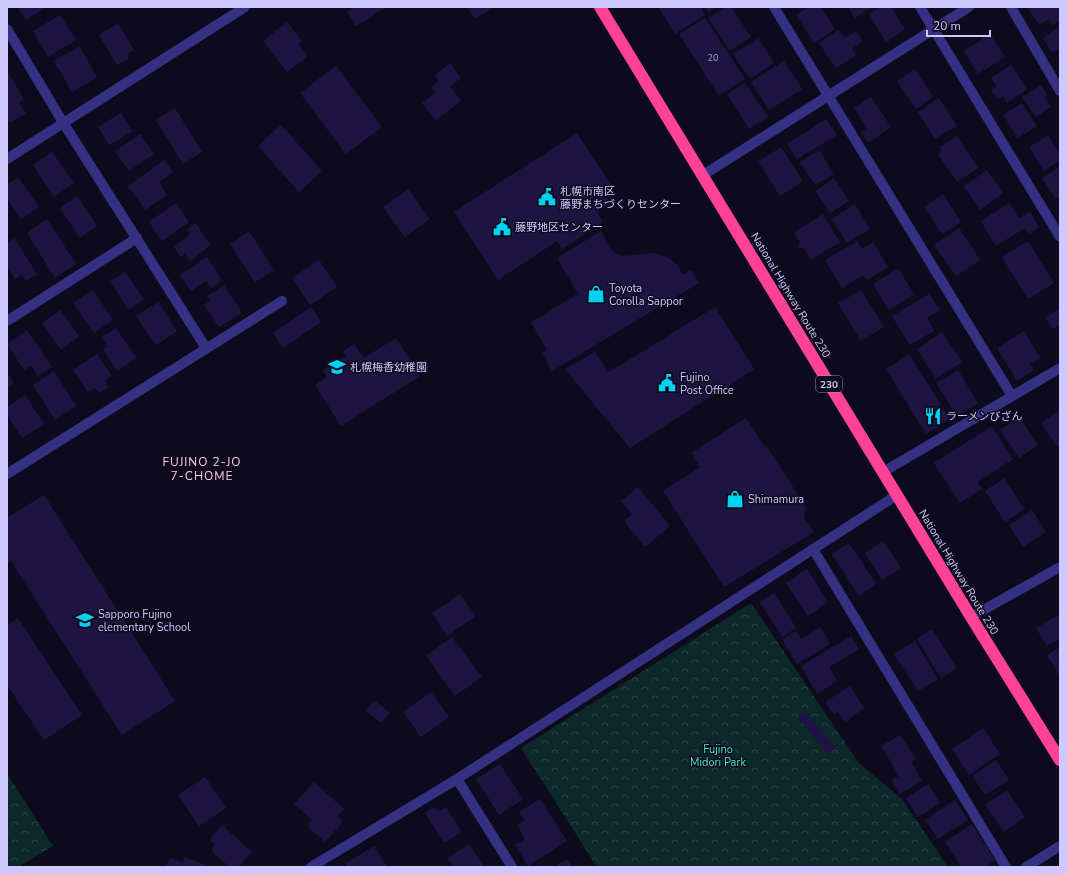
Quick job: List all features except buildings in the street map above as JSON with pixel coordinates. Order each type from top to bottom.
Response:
[{"type":"highway","name":"National Highway Route 230","points":[[600,7],[1060,760]]},
{"type":"street","points":[[7,159],[245,7]]},
{"type":"street","points":[[774,7],[1012,396]]},
{"type":"street","points":[[920,7],[1060,236]]},
{"type":"street","points":[[702,175],[969,7]]},
{"type":"street","points":[[1011,7],[1060,91]]},
{"type":"street","points":[[7,29],[64,124],[206,348]]},
{"type":"street","points":[[7,321],[137,238]]},
{"type":"street","points":[[7,474],[282,301]]},
{"type":"street","points":[[883,472],[1060,368]]},
{"type":"street","points":[[311,867],[457,779],[897,495]]},
{"type":"street","points":[[813,549],[1006,867]]},
{"type":"street","points":[[971,616],[1060,567]]},
{"type":"street","points":[[457,779],[512,867]]},
{"type":"street","points":[[1026,867],[1060,846]]},
{"type":"green space","name":"Fujino Midori Park","points":[[751,603],[859,763],[902,799],[948,867],[597,867],[521,748]]},
{"type":"green space","points":[[7,773],[53,846],[18,867],[7,867]]},
{"type":"place","name":"札幌市南区 藤野まちづくりセンター","points":[[547,197]]},
{"type":"place","name":"藤野地区センター","points":[[502,227]]},
{"type":"place","name":"Toyota Corolla Sappor","points":[[596,294]]},
{"type":"place","name":"札幌梅香幼稚園","points":[[337,367]]},
{"type":"place","name":"Fujino Post Office","points":[[667,383]]},
{"type":"place","name":"ラーメンびざん","points":[[933,416]]},
{"type":"place","name":"Shimamura","points":[[735,499]]},
{"type":"place","name":"Sapporo Fujino elementary School","points":[[85,620]]},
{"type":"district","name":"FUJINO 2-JO 7-CHOME","points":[[202,469]]}]
